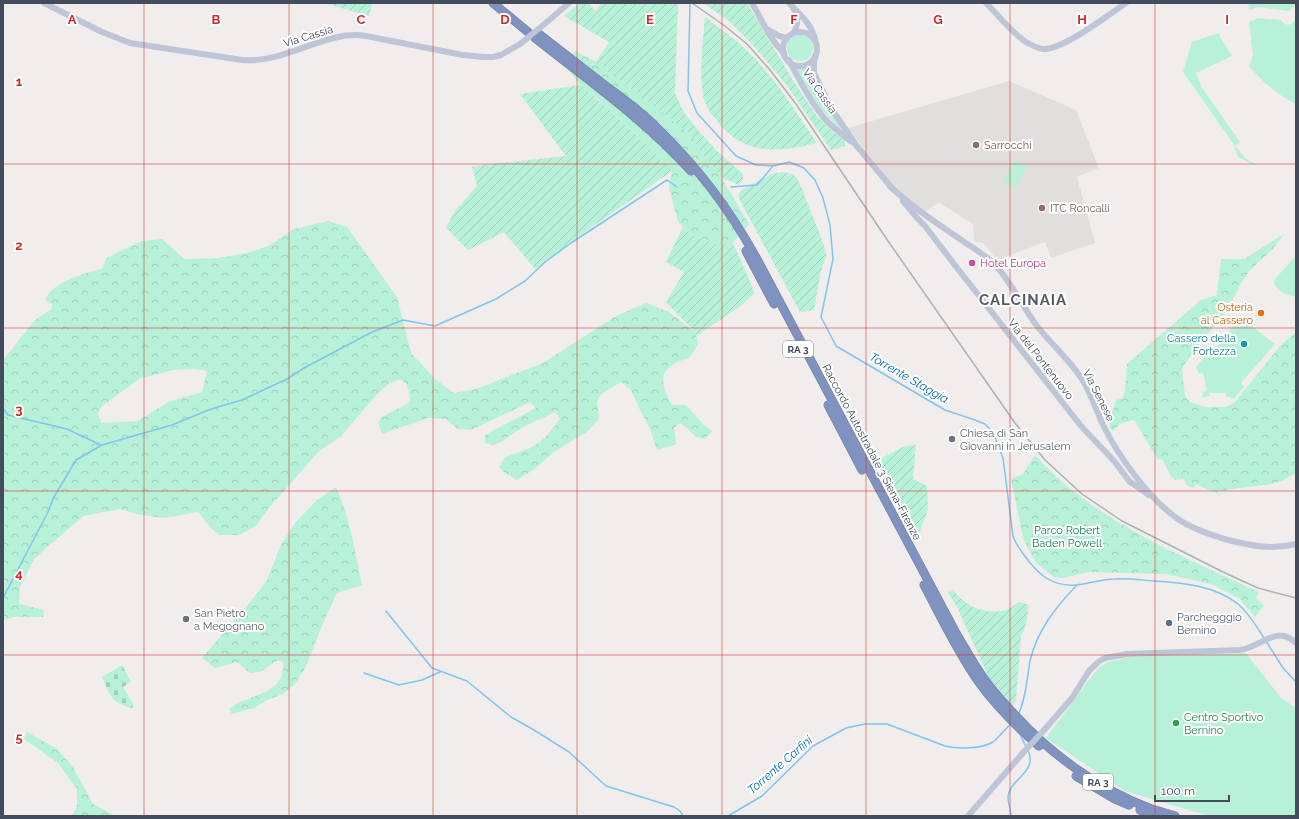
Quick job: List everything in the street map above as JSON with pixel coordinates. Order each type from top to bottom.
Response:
[{"type":"highway","name":"Raccordo Autostradale 3 Siena-Firenze","points":[[493,3],[534,33]]},
{"type":"highway","name":"Raccordo Autostradale 3 Siena-Firenze","points":[[501,3],[534,33],[648,128],[695,175],[721,210],[738,237],[952,638],[978,681],[1029,734],[1075,775],[1115,799],[1156,816]]},
{"type":"highway","name":"Raccordo Autostradale 3 Siena-Firenze","points":[[1029,734],[1079,771],[1112,791],[1148,808],[1175,816]]},
{"type":"main road","name":"Via Cassia","points":[[44,3],[102,32],[130,43],[242,60],[255,60],[269,58],[331,39],[353,35],[362,35],[463,55],[483,57],[498,56],[520,44],[569,3]]},
{"type":"main road","name":"Via Cassia","points":[[752,3],[780,49],[789,60],[798,79],[823,116],[856,145]]},
{"type":"main road","points":[[986,3],[1022,40],[1044,49],[1058,46],[1066,42],[1126,3]]},
{"type":"main road","points":[[791,5],[798,20],[794,33]]},
{"type":"main road","points":[[791,5],[800,12],[810,25],[816,43]]},
{"type":"main road","points":[[767,28],[776,35],[787,38]]},
{"type":"main road","points":[[784,53],[787,38],[794,33],[804,32],[814,38],[816,43]]},
{"type":"main road","name":"Via Cassia","points":[[816,43],[817,47],[814,67],[815,76],[835,114],[856,145],[890,186]]},
{"type":"main road","name":"Via Cassia","points":[[789,60],[798,65],[803,65],[808,63],[815,56]]},
{"type":"main road","name":"Via Senese","points":[[890,186],[912,206],[988,258],[999,269],[1038,326],[1079,375],[1109,436],[1134,473],[1164,508],[1182,522],[1223,538],[1271,548],[1296,544]]},
{"type":"main road","name":"Via del Pontenuovo","points":[[890,186],[1086,431],[1115,462],[1127,479],[1138,489],[1154,498]]},
{"type":"main road","points":[[920,222],[922,218],[932,220]]},
{"type":"main road","points":[[1127,479],[1133,479],[1134,473]]},
{"type":"main road","points":[[968,816],[1072,698],[1091,669],[1105,658],[1127,654],[1236,651],[1246,649],[1280,635],[1287,636],[1296,643]]},
{"type":"shaded area","name":"Sarrocchi","points":[[1009,81],[1076,110],[1099,168],[1077,177],[1095,243],[1051,258],[1045,242],[997,260],[983,243],[974,241],[973,224],[940,203],[924,212],[910,201],[890,181],[848,128]]},
{"type":"green space","points":[[324,3],[372,3],[369,16]]},
{"type":"green space","points":[[580,3],[588,3],[596,11],[601,3],[678,3],[675,94],[685,114],[698,130],[717,151],[743,174],[743,178],[739,185],[721,177],[704,156],[691,135],[596,62],[609,42],[564,16]]},
{"type":"green space","points":[[703,3],[747,3],[794,82],[816,115],[834,133],[845,139],[845,146],[831,150],[789,88],[753,45],[729,21]]},
{"type":"green space","points":[[1248,3],[1296,3],[1296,5],[1289,11],[1258,7],[1249,10]]},
{"type":"green space","points":[[705,17],[753,56],[782,92],[817,143],[788,148],[762,149],[739,141],[728,133],[717,121],[706,105],[702,85],[701,75]]},
{"type":"green space","points":[[1258,18],[1281,20],[1285,24],[1289,25],[1295,21],[1296,18],[1296,104],[1271,88],[1249,66],[1253,56],[1249,22]]},
{"type":"green space","points":[[1218,33],[1232,56],[1196,73],[1202,88],[1240,142],[1235,146],[1245,158],[1259,167],[1238,157],[1233,143],[1183,72],[1192,42]]},
{"type":"green space","points":[[800,35],[809,39],[813,48],[809,57],[800,61],[791,57],[787,48],[791,39]]},
{"type":"green space","points":[[575,51],[600,64],[691,135],[704,156],[721,177],[749,224],[731,245],[720,245],[692,235],[678,222],[669,188],[672,171],[635,133],[598,99],[580,85],[567,68]]},
{"type":"green space","points":[[796,69],[808,69],[824,101],[842,129],[839,128],[820,108]]},
{"type":"green space","points":[[580,85],[628,126],[672,171],[586,231],[535,269],[504,232],[468,250],[446,228],[455,211],[477,186],[472,167],[566,156],[520,94]]},
{"type":"green space","points":[[1014,160],[1027,166],[1016,188],[1003,182]]},
{"type":"green space","points":[[782,172],[792,174],[797,178],[824,245],[826,256],[821,271],[814,310],[800,312],[738,197],[740,191],[771,174]]},
{"type":"green space","points":[[328,221],[347,227],[397,297],[411,353],[435,379],[454,393],[476,389],[543,363],[616,316],[646,303],[669,312],[696,333],[698,345],[689,358],[679,361],[667,370],[663,381],[667,396],[672,405],[686,405],[703,424],[712,431],[705,439],[696,437],[680,423],[674,428],[676,444],[657,450],[650,429],[631,390],[621,382],[600,395],[597,402],[599,419],[587,432],[555,451],[533,470],[517,480],[499,467],[505,457],[531,448],[543,439],[560,418],[555,412],[523,427],[501,442],[492,445],[485,443],[485,435],[536,408],[530,402],[471,430],[458,429],[446,419],[428,418],[382,434],[378,422],[382,417],[407,404],[410,400],[407,384],[400,379],[390,383],[378,393],[341,436],[318,452],[268,509],[256,526],[239,535],[219,535],[198,512],[163,518],[137,514],[120,509],[83,516],[35,558],[20,587],[19,604],[44,610],[43,617],[14,617],[3,620],[3,360],[35,320],[52,309],[52,304],[45,300],[49,293],[70,279],[103,268],[106,258],[141,241],[162,239],[184,259],[219,258],[251,252],[270,245],[294,229]],"holes":[[[195,369],[207,371],[202,392],[168,402],[138,421],[101,423],[98,413],[102,406],[139,379],[173,370]]]},
{"type":"green space","points":[[683,227],[692,235],[720,245],[731,245],[733,243],[755,293],[739,307],[697,336],[696,333],[666,302],[684,272],[666,262]]},
{"type":"green space","points":[[1284,234],[1272,250],[1249,271],[1240,285],[1230,306],[1183,366],[1182,371],[1185,396],[1190,402],[1205,407],[1226,407],[1234,403],[1281,345],[1296,332],[1296,473],[1282,481],[1271,484],[1218,491],[1218,494],[1196,484],[1194,488],[1186,485],[1184,479],[1175,480],[1171,476],[1162,459],[1158,460],[1134,420],[1120,424],[1113,431],[1110,428],[1110,418],[1117,398],[1122,399],[1125,391],[1127,364],[1201,300],[1217,295],[1221,259],[1244,259]]},
{"type":"green space","points":[[1296,256],[1296,297],[1285,294],[1277,289],[1274,282]]},
{"type":"green space","points":[[1240,317],[1275,344],[1241,383],[1244,386],[1234,399],[1226,396],[1226,393],[1210,393],[1209,396],[1202,398],[1203,392],[1207,391],[1203,373],[1199,374],[1196,367],[1206,355],[1209,357]]},
{"type":"green space","points":[[916,445],[913,479],[927,486],[928,509],[918,536],[914,537],[881,476],[878,460],[903,447]]},
{"type":"green space","name":"Parco Robert Baden Powell","points":[[1035,455],[1058,478],[1111,518],[1169,550],[1259,592],[1256,598],[1264,606],[1255,617],[1240,599],[1211,584],[1166,574],[1089,572],[1063,578],[1054,577],[1036,563],[1023,538],[1011,479],[1023,474]]},
{"type":"green space","points":[[336,487],[349,523],[362,585],[337,593],[306,666],[295,684],[283,694],[267,700],[254,708],[232,714],[229,709],[237,703],[264,693],[275,686],[282,675],[283,662],[278,660],[260,672],[250,673],[237,662],[215,668],[202,658],[252,600],[267,580],[282,543],[295,523],[317,500]]},
{"type":"green space","points":[[953,591],[971,606],[984,610],[995,612],[1004,611],[1019,602],[1029,605],[1026,625],[1021,635],[1016,700],[1013,706],[989,678],[958,609],[948,592]]},
{"type":"green space","name":"Centro Sportivo Bernino","points":[[1246,653],[1281,698],[1296,708],[1296,816],[1209,816],[1125,791],[1046,738],[1092,676],[1100,667],[1108,662],[1129,657]]},
{"type":"green space","points":[[122,665],[131,682],[123,687],[134,706],[132,708],[115,701],[109,693],[102,677]]},
{"type":"green space","points":[[27,732],[57,749],[73,767],[93,804],[114,816],[72,816],[77,806],[77,789],[58,763],[24,739]]},
{"type":"waterway","name":"Torrente Staggia","points":[[690,3],[688,91],[697,113],[736,156],[756,165],[773,166],[789,162],[804,168],[815,180],[823,198],[830,225],[833,259],[821,317],[836,346],[945,410],[985,424],[989,428],[994,435],[1003,458],[1013,536],[1019,548],[1034,568],[1046,578],[1059,584],[1067,585],[1076,585],[1110,579],[1125,579],[1187,584],[1209,589],[1238,604],[1249,616],[1264,638]]},
{"type":"waterway","points":[[731,187],[757,185],[773,166]]},
{"type":"waterway","points":[[3,598],[47,514],[54,497],[76,460],[102,445],[172,425],[211,409],[242,400],[287,379],[304,368],[372,332],[403,320],[435,326],[496,299],[525,281],[545,262],[571,243],[667,180],[677,187]]},
{"type":"waterway","points":[[3,408],[8,415],[67,429],[101,445]]},
{"type":"waterway","name":"Torrente Carfini","points":[[1018,715],[1025,695],[1030,661],[1037,640],[1054,611],[1076,586]]},
{"type":"waterway","points":[[386,611],[432,668],[467,681],[511,717],[569,752],[606,786],[674,807],[680,811],[683,816]]},
{"type":"waterway","name":"Torrente Staggia","points":[[1266,641],[1283,668],[1296,682]]},
{"type":"waterway","points":[[364,673],[399,685],[422,680],[440,672]]},
{"type":"waterway","name":"Torrente Carfini","points":[[728,816],[762,796],[813,746],[846,728],[865,724],[887,724],[945,746],[970,748],[983,746],[993,742],[1011,724]]},
{"type":"waterway","points":[[1020,734],[1026,747]]},
{"type":"waterway","points":[[1011,816],[1008,797],[1013,785],[1027,770],[1030,758],[1028,750]]},
{"type":"railway","points":[[692,3],[725,26],[747,44],[770,70],[796,104],[888,241],[1015,423],[1045,460],[1082,494],[1122,521],[1258,588],[1296,598]]},
{"type":"place","name":"Sarrocchi","points":[[976,145]]},
{"type":"place","name":"ITC Roncalli","points":[[1042,208]]},
{"type":"place","name":"Hotel Europa","points":[[972,263]]},
{"type":"place","name":"Osteria al Cassero","points":[[1261,313]]},
{"type":"place","name":"Cassero della Fortezza","points":[[1244,344]]},
{"type":"place","name":"Chiesa di San Giovanni in Jerusalem","points":[[952,439]]},
{"type":"place","name":"San Pietro a Megognano","points":[[186,619]]},
{"type":"place","name":"Parchegggio Bernino","points":[[1169,623]]},
{"type":"place","name":"Centro Sportivo Bernino","points":[[1176,723]]},
{"type":"district","name":"CALCINAIA","points":[[1023,300]]}]
